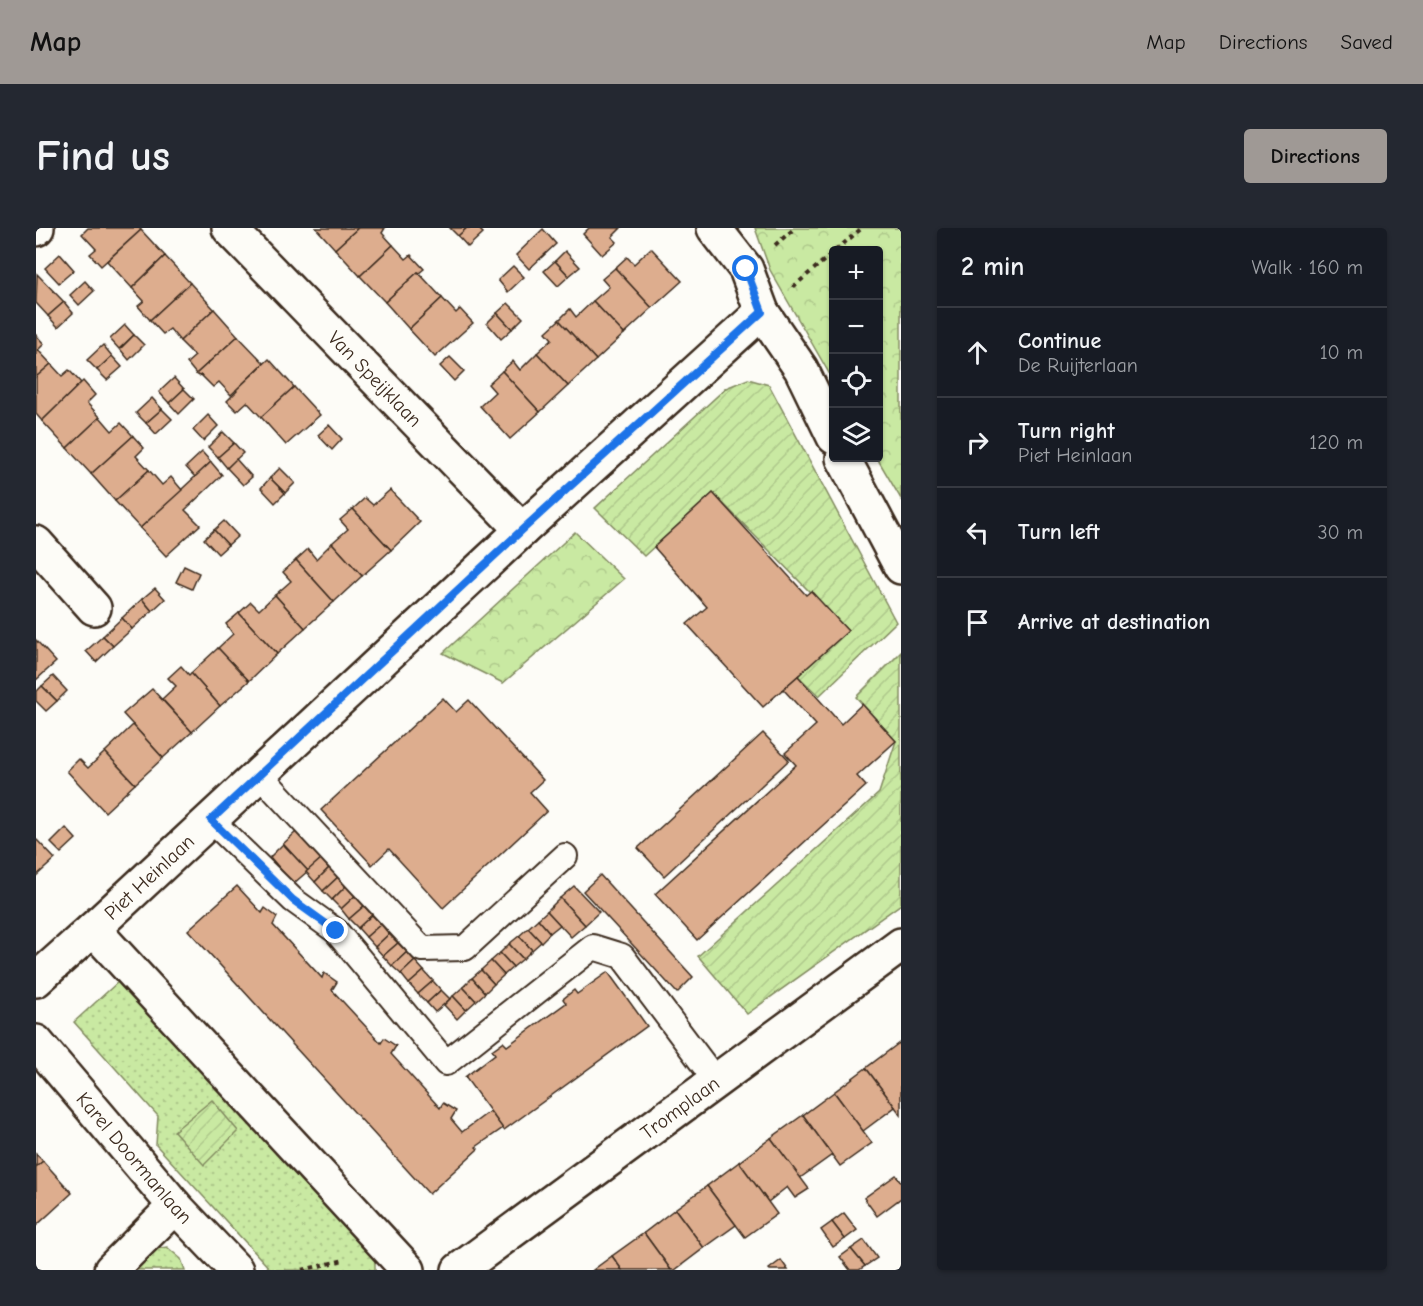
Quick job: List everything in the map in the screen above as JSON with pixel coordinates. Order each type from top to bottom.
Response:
[{"type":"street","name":"Van Speijklaan","points":[[229,228],[522,530]]},
{"type":"street","points":[[714,228],[746,269],[762,312],[801,369],[829,427]]},
{"type":"street","name":"Piet Heinlaan","points":[[36,980],[522,530],[762,312]]},
{"type":"street","points":[[845,462],[901,567]]},
{"type":"street","points":[[36,543],[94,608]]},
{"type":"street","name":"Piet Heinlaan","points":[[93,929],[408,1270]]},
{"type":"street","name":"Tromplaan","points":[[459,1270],[901,945]]},
{"type":"street","name":"Karel Doormanlaan","points":[[36,1042],[225,1266]]},
{"type":"street","points":[[111,1270],[175,1206]]},
{"type":"lane","points":[[260,775],[422,949],[465,948],[565,856]]},
{"type":"lane","points":[[211,820],[293,900],[336,931],[446,1063],[593,947],[622,956],[716,1081]]},
{"type":"path","points":[[841,246],[862,228]]},
{"type":"path","points":[[762,312],[829,256]]},
{"type":"green space","points":[[755,228],[901,228],[901,499],[879,462],[883,462],[883,246],[829,246],[829,373],[770,270]]},
{"type":"green space","points":[[748,379],[769,385],[896,622],[819,696],[798,676],[848,631],[713,493],[644,556],[595,508],[726,388]]},
{"type":"green space","points":[[575,532],[624,579],[503,683],[443,653]]},
{"type":"green space","points":[[901,652],[901,904],[747,1014],[698,956],[879,793],[896,741],[856,697]]},
{"type":"green space","points":[[119,981],[375,1260],[375,1270],[271,1270],[156,1145],[158,1116],[74,1022]]},
{"type":"green space","points":[[212,1100],[238,1131],[204,1165],[174,1131]]},
{"type":"green space","points":[[167,1247],[181,1259],[185,1270],[132,1270],[154,1249]]},
{"type":"building","points":[[88,228],[139,228],[141,230],[101,266],[90,254],[96,249],[82,234]]},
{"type":"building","points":[[316,228],[358,228],[335,249]]},
{"type":"building","points":[[358,228],[385,228],[382,233],[393,245],[360,276],[335,249]]},
{"type":"building","points":[[450,228],[467,228],[458,236]]},
{"type":"building","points":[[467,228],[478,228],[483,233],[468,247],[458,236]]},
{"type":"building","points":[[589,228],[621,228],[612,237],[617,242],[602,255],[583,234]]},
{"type":"building","points":[[543,229],[556,244],[529,269],[516,255]]},
{"type":"building","points":[[141,230],[165,256],[132,288],[107,261]]},
{"type":"building","points":[[393,245],[406,259],[411,255],[424,269],[385,302],[360,276]]},
{"type":"building","points":[[651,248],[682,281],[652,308],[615,268],[627,257],[634,264]]},
{"type":"building","points":[[565,251],[580,267],[569,276],[555,261]]},
{"type":"building","points":[[60,254],[74,270],[59,283],[45,268]]},
{"type":"building","points":[[165,256],[190,283],[150,320],[138,306],[144,301],[132,288]]},
{"type":"building","points":[[555,261],[569,276],[558,286],[544,271]]},
{"type":"building","points":[[513,266],[524,277],[508,292],[498,280]]},
{"type":"building","points":[[615,268],[652,308],[624,334],[593,301],[609,287],[602,279]]},
{"type":"building","points":[[418,272],[442,298],[409,329],[385,302]]},
{"type":"building","points":[[37,274],[64,302],[48,316],[36,303]]},
{"type":"building","points":[[85,281],[94,291],[79,305],[70,295]]},
{"type":"building","points":[[190,283],[214,309],[180,341],[170,329],[163,334],[150,320]]},
{"type":"building","points":[[442,298],[456,313],[460,309],[473,323],[435,357],[409,329]]},
{"type":"building","points":[[593,301],[624,334],[596,360],[559,320],[570,309],[576,317]]},
{"type":"building","points":[[64,302],[73,313],[58,327],[48,316]]},
{"type":"building","points":[[508,303],[523,318],[512,329],[497,313]]},
{"type":"building","points":[[214,309],[238,336],[196,374],[187,363],[195,356],[180,341]]},
{"type":"building","points":[[497,313],[512,329],[501,339],[487,323]]},
{"type":"building","points":[[559,320],[596,360],[568,386],[537,353],[552,339],[546,332]]},
{"type":"building","points":[[125,325],[134,335],[119,349],[110,339]]},
{"type":"building","points":[[36,335],[44,344],[38,350],[51,364],[36,377]]},
{"type":"building","points":[[134,335],[144,345],[129,360],[120,349]]},
{"type":"building","points":[[238,336],[264,363],[231,395],[219,382],[213,387],[201,375],[196,374]]},
{"type":"building","points":[[103,345],[112,356],[97,370],[87,360]]},
{"type":"building","points":[[537,353],[568,386],[540,412],[502,371],[513,361],[520,370]]},
{"type":"building","points":[[112,356],[122,367],[107,380],[97,370]]},
{"type":"building","points":[[450,357],[464,371],[454,381],[440,366]]},
{"type":"building","points":[[269,359],[294,387],[261,417],[247,402],[237,411],[227,401]]},
{"type":"building","points":[[51,364],[62,376],[69,370],[81,383],[42,421],[36,414],[36,377]]},
{"type":"building","points":[[502,371],[540,412],[510,439],[480,406],[495,392],[488,384]]},
{"type":"building","points":[[174,378],[184,389],[169,403],[159,392]]},
{"type":"building","points":[[83,381],[95,395],[87,403],[100,417],[67,448],[42,421]]},
{"type":"building","points":[[294,387],[320,415],[286,445],[261,417]]},
{"type":"building","points":[[184,389],[194,399],[179,414],[169,403]]},
{"type":"building","points":[[152,398],[162,409],[146,423],[136,413]]},
{"type":"building","points":[[162,409],[172,419],[156,434],[146,423]]},
{"type":"building","points":[[208,415],[218,426],[203,441],[193,430]]},
{"type":"building","points":[[100,417],[112,431],[121,423],[133,436],[91,474],[67,448]]},
{"type":"building","points":[[329,425],[342,439],[332,450],[318,435]]},
{"type":"building","points":[[223,432],[234,443],[218,457],[208,447]]},
{"type":"building","points":[[133,436],[144,448],[136,456],[149,470],[115,501],[91,474]]},
{"type":"building","points":[[234,443],[243,453],[227,468],[218,457]]},
{"type":"building","points":[[202,452],[211,462],[195,477],[186,467]]},
{"type":"building","points":[[236,459],[252,477],[243,485],[227,468]]},
{"type":"building","points":[[211,462],[222,475],[185,510],[200,525],[166,556],[140,528]]},
{"type":"building","points":[[280,468],[295,483],[285,493],[270,478]]},
{"type":"building","points":[[149,470],[162,485],[171,477],[182,490],[140,528],[115,501]]},
{"type":"building","points":[[270,478],[285,493],[275,503],[261,488]]},
{"type":"building","points":[[390,490],[420,522],[391,550],[353,509],[365,498],[373,505]]},
{"type":"building","points":[[713,493],[806,595],[811,591],[848,631],[763,707],[687,624],[707,607],[654,547]]},
{"type":"building","points":[[353,509],[391,550],[362,576],[332,543],[348,529],[340,520]]},
{"type":"building","points":[[224,521],[238,536],[228,545],[214,530]]},
{"type":"building","points":[[214,530],[228,545],[218,554],[204,539]]},
{"type":"building","points":[[332,543],[362,576],[334,602],[296,560],[308,549],[316,559]]},
{"type":"building","points":[[296,560],[334,602],[305,628],[275,595],[291,581],[283,572]]},
{"type":"building","points":[[184,566],[199,573],[192,589],[176,582]]},
{"type":"building","points":[[155,588],[165,599],[152,611],[142,599]]},
{"type":"building","points":[[275,595],[305,628],[277,654],[239,613],[251,602],[259,610]]},
{"type":"building","points":[[142,599],[152,611],[132,629],[122,618]]},
{"type":"building","points":[[239,613],[277,654],[249,681],[218,648],[233,634],[226,624]]},
{"type":"building","points":[[122,618],[132,629],[113,646],[103,636]]},
{"type":"building","points":[[103,636],[113,646],[96,662],[86,651]]},
{"type":"building","points":[[36,640],[56,662],[36,680]]},
{"type":"building","points":[[218,648],[249,681],[220,706],[191,673]]},
{"type":"building","points":[[181,666],[189,675],[191,673],[220,706],[192,732],[162,699],[176,686],[168,678]]},
{"type":"building","points":[[799,675],[841,724],[862,704],[896,741],[857,776],[866,786],[697,940],[655,894],[796,765],[785,753],[816,725],[783,689]]},
{"type":"building","points":[[53,676],[67,691],[57,701],[42,686]]},
{"type":"building","points":[[42,686],[57,701],[46,711],[36,701],[36,692]]},
{"type":"building","points":[[152,689],[192,732],[163,758],[123,714]]},
{"type":"building","points":[[443,698],[456,712],[469,700],[543,780],[530,792],[547,811],[443,908],[389,849],[372,865],[321,810]]},
{"type":"building","points":[[133,725],[163,758],[135,784],[105,752]]},
{"type":"building","points":[[763,733],[789,760],[664,876],[638,848]]},
{"type":"building","points":[[105,752],[135,784],[105,812],[67,771],[79,759],[88,768]]},
{"type":"building","points":[[66,828],[76,839],[61,853],[51,843]]},
{"type":"building","points":[[296,832],[321,859],[308,871],[283,844]]},
{"type":"building","points":[[36,839],[55,859],[36,876]]},
{"type":"building","points":[[283,844],[308,871],[293,884],[270,857]]},
{"type":"building","points":[[321,859],[329,868],[315,882],[306,872]]},
{"type":"building","points":[[329,868],[338,877],[323,891],[315,882]]},
{"type":"building","points":[[600,875],[693,977],[677,993],[583,891]]},
{"type":"building","points":[[338,877],[346,886],[332,900],[323,891]]},
{"type":"building","points":[[237,886],[262,913],[265,908],[277,917],[273,925],[322,978],[324,973],[337,982],[332,990],[381,1043],[384,1038],[396,1046],[391,1054],[440,1108],[443,1103],[456,1111],[451,1119],[462,1132],[490,1111],[503,1128],[476,1147],[478,1149],[429,1194],[188,930]]},
{"type":"building","points":[[346,886],[355,896],[341,909],[332,900]]},
{"type":"building","points":[[574,886],[599,912],[585,925],[560,898]]},
{"type":"building","points":[[355,896],[364,906],[349,919],[341,909]]},
{"type":"building","points":[[560,898],[585,925],[571,937],[547,911]]},
{"type":"building","points":[[364,906],[372,915],[358,928],[349,919]]},
{"type":"building","points":[[547,911],[560,925],[550,933],[538,919]]},
{"type":"building","points":[[372,915],[381,924],[366,937],[358,928]]},
{"type":"building","points":[[538,919],[550,933],[541,942],[528,928]]},
{"type":"building","points":[[381,924],[389,934],[375,947],[366,937]]},
{"type":"building","points":[[528,928],[541,942],[532,950],[519,936]]},
{"type":"building","points":[[389,934],[398,943],[383,956],[375,947]]},
{"type":"building","points":[[519,936],[532,950],[523,959],[509,944]]},
{"type":"building","points":[[398,943],[407,952],[392,966],[383,956]]},
{"type":"building","points":[[509,944],[523,959],[513,967],[500,953]]},
{"type":"building","points":[[407,952],[415,961],[401,974],[392,966]]},
{"type":"building","points":[[500,953],[513,967],[504,975],[491,961]]},
{"type":"building","points":[[415,961],[424,971],[409,984],[401,974]]},
{"type":"building","points":[[491,961],[504,975],[494,984],[481,970]]},
{"type":"building","points":[[481,970],[494,984],[485,993],[472,978]]},
{"type":"building","points":[[424,971],[433,981],[418,994],[409,984]]},
{"type":"building","points":[[608,972],[647,1026],[504,1130],[465,1077],[495,1054],[492,1050],[503,1042],[507,1046],[566,1003],[563,999],[574,990],[577,994]]},
{"type":"building","points":[[472,978],[485,993],[476,1001],[463,987]]},
{"type":"building","points":[[433,981],[441,990],[427,1003],[418,994]]},
{"type":"building","points":[[463,987],[476,1001],[466,1010],[453,996]]},
{"type":"building","points":[[441,990],[450,999],[435,1012],[427,1003]]},
{"type":"building","points":[[453,996],[466,1010],[457,1019],[444,1005]]},
{"type":"building","points":[[899,1043],[901,1046],[901,1115],[866,1068]]},
{"type":"building","points":[[866,1068],[895,1107],[863,1131],[834,1092]]},
{"type":"building","points":[[834,1092],[872,1143],[840,1166],[803,1115]]},
{"type":"building","points":[[803,1115],[832,1155],[800,1178],[771,1138]]},
{"type":"building","points":[[771,1138],[809,1189],[795,1198],[787,1187],[768,1202],[739,1162]]},
{"type":"building","points":[[36,1154],[43,1161],[36,1167]]},
{"type":"building","points":[[43,1161],[72,1193],[36,1226],[36,1167]]},
{"type":"building","points":[[739,1162],[777,1214],[745,1237],[707,1186]]},
{"type":"building","points":[[896,1175],[901,1182],[901,1198],[877,1216],[864,1198]]},
{"type":"building","points":[[707,1186],[736,1225],[704,1248],[675,1209]]},
{"type":"building","points":[[675,1209],[704,1248],[675,1270],[671,1270],[644,1233]]},
{"type":"building","points":[[844,1213],[857,1230],[845,1239],[832,1222]]},
{"type":"building","points":[[832,1222],[845,1239],[833,1247],[821,1230]]},
{"type":"building","points":[[644,1233],[671,1270],[622,1270],[612,1256]]},
{"type":"building","points":[[864,1240],[877,1258],[865,1266],[851,1249]]},
{"type":"building","points":[[851,1249],[865,1266],[859,1270],[850,1270],[840,1257]]},
{"type":"building","points":[[612,1256],[622,1270],[593,1270]]},
{"type":"building","points":[[781,1260],[788,1270],[769,1269]]},
{"type":"route","points":[[336,931],[293,900],[211,820],[522,530],[762,312],[746,269]]}]
